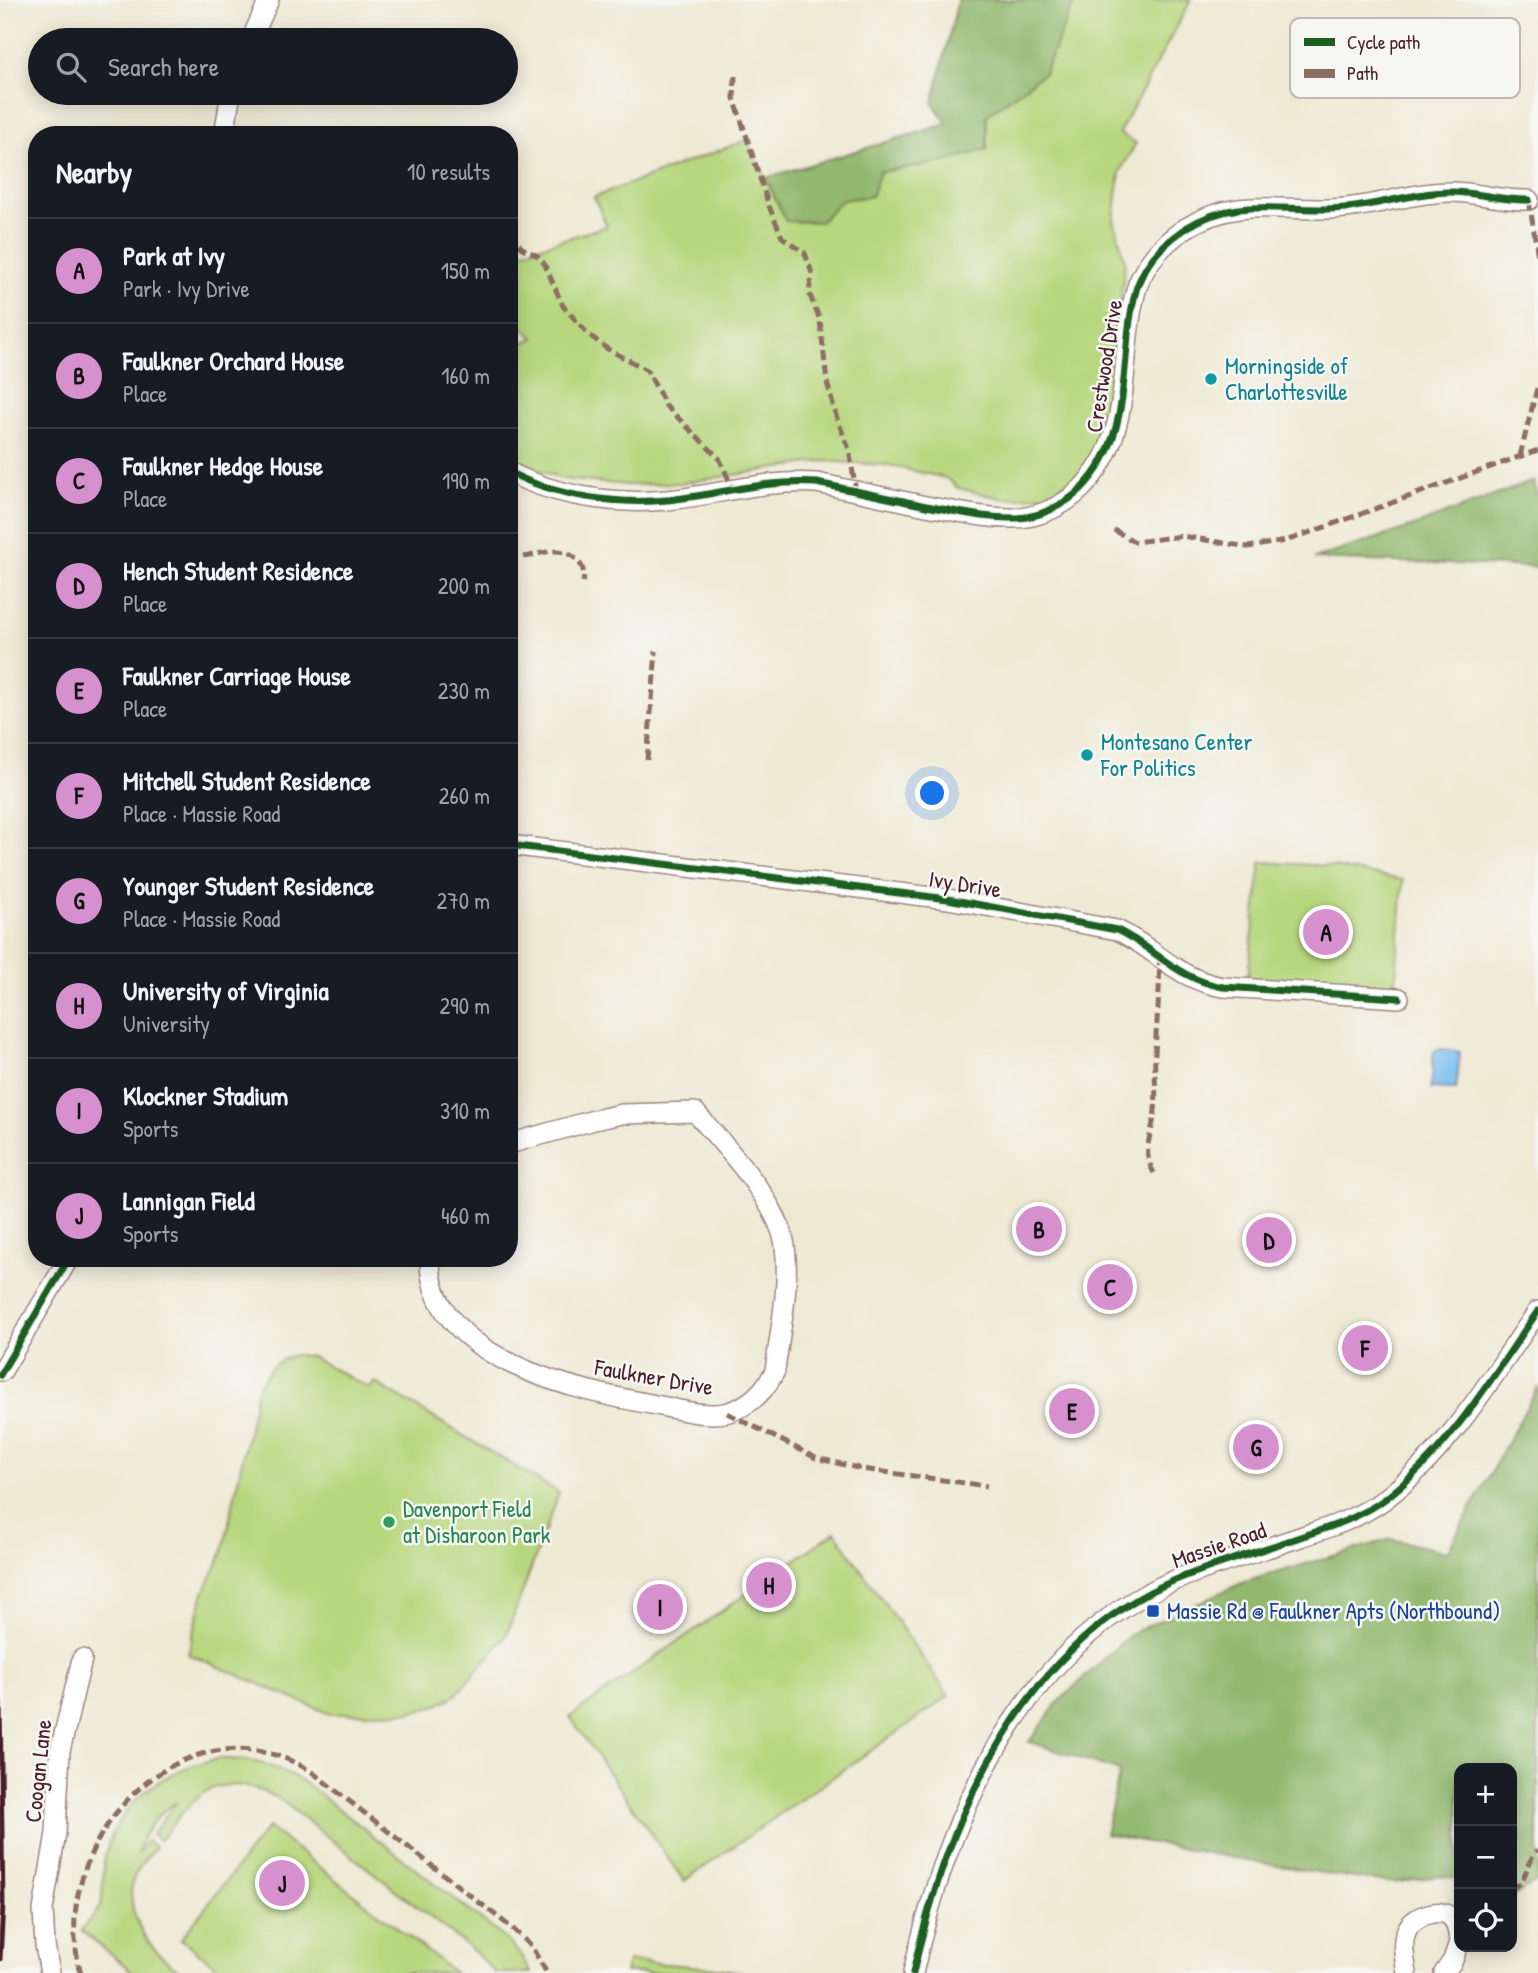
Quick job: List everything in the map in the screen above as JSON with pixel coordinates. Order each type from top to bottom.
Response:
[{"type":"street","points":[[256,28],[269,0]]},
{"type":"street","points":[[226,126],[230,105]]},
{"type":"street","name":"Crestwood Drive","points":[[518,476],[564,493],[633,501],[667,500],[773,483],[798,482],[817,483],[983,517],[1018,518],[1041,513],[1074,496],[1094,475],[1110,449],[1119,416],[1132,306],[1139,283],[1150,262],[1166,244],[1186,228],[1221,212],[1256,206],[1346,208],[1447,192],[1529,200]]},
{"type":"street","name":"Ivy Drive","points":[[518,846],[959,901],[1117,930],[1134,938],[1186,976],[1204,984],[1399,998]]},
{"type":"street","name":"Faulkner Drive","points":[[431,1267],[434,1290],[455,1325],[470,1339],[551,1380],[617,1398],[710,1414],[727,1413],[745,1406],[759,1396],[769,1383],[775,1371],[785,1287],[785,1247],[780,1227],[771,1209],[733,1155],[695,1112],[622,1114],[518,1141]]},
{"type":"street","points":[[2,1371],[64,1267]]},
{"type":"street","name":"Massie Road","points":[[913,1973],[939,1877],[968,1805],[998,1742],[1027,1700],[1085,1635],[1172,1582],[1343,1523],[1383,1501],[1430,1460],[1454,1431],[1538,1311]]},
{"type":"street","name":"Coogan Lane","points":[[50,1973],[43,1910],[57,1833],[60,1751],[82,1659]]},
{"type":"street","points":[[1407,1973],[1404,1944],[1407,1929],[1416,1918],[1437,1913],[1454,1919]]},
{"type":"street","points":[[1444,1973],[1456,1952]]},
{"type":"green space","points":[[958,0],[1075,0],[1044,73],[987,115],[987,149],[944,162],[880,172],[871,196],[842,200],[820,222],[786,221],[766,178],[947,124],[933,103]]},
{"type":"green space","points":[[1075,0],[1191,0],[1119,133],[1136,143],[1120,172],[1114,220],[1125,261],[1108,428],[1079,474],[1046,495],[1005,499],[958,488],[946,478],[887,465],[823,461],[682,483],[627,485],[562,479],[518,460],[518,345],[534,338],[518,323],[518,253],[607,226],[594,197],[747,140],[786,221],[820,222],[842,200],[871,196],[880,172],[944,162],[987,149],[987,115],[1044,73]]},
{"type":"green space","points":[[1533,481],[1538,499],[1538,567],[1314,559],[1411,527]]},
{"type":"green space","points":[[1261,862],[1329,866],[1403,880],[1395,990],[1247,985]]},
{"type":"green space","name":"Davenport Field at Disharoon Park","points":[[294,1355],[310,1356],[370,1389],[374,1382],[559,1493],[506,1636],[455,1696],[438,1705],[410,1712],[330,1714],[188,1654],[204,1592],[223,1552],[257,1389],[272,1368],[281,1360]]},
{"type":"green space","points":[[1538,1387],[1538,1881],[1517,1895],[1517,1763],[1454,1763],[1454,1878],[1432,1877],[1385,1882],[1105,1834],[1120,1771],[1029,1742],[1058,1702],[1132,1633],[1244,1582],[1391,1539],[1447,1552]]},
{"type":"green space","points":[[835,1532],[949,1696],[684,1881],[570,1717]]},
{"type":"green space","points":[[217,1759],[265,1764],[308,1785],[507,1940],[520,1954],[531,1973],[495,1973],[476,1953],[278,1798],[238,1785],[209,1790],[197,1798],[160,1840],[152,1834],[177,1802],[163,1811],[147,1831],[137,1854],[147,1841],[155,1847],[135,1875],[132,1905],[139,1926],[150,1945],[183,1973],[134,1973],[81,1930],[101,1905],[105,1856],[111,1836],[132,1804],[146,1791],[179,1771]]},
{"type":"green space","points":[[268,1827],[455,1973],[225,1973],[181,1939]]},
{"type":"green space","points":[[628,1961],[715,1968],[748,1973],[625,1973]]},
{"type":"water","points":[[1443,1049],[1460,1052],[1456,1089],[1431,1088],[1434,1051]]},
{"type":"railway","points":[[0,1702],[3,1904],[0,1959]]},
{"type":"marked path","points":[[735,76],[734,98],[769,206],[782,237],[805,253],[812,273],[809,293],[820,320],[827,382],[849,449],[856,491]]},
{"type":"marked path","points":[[1529,200],[1538,257]]},
{"type":"marked path","points":[[518,243],[538,256],[545,265],[563,306],[588,334],[606,348],[647,370],[666,406],[719,458],[733,489]]},
{"type":"marked path","points":[[1520,456],[1538,384]]},
{"type":"marked path","points":[[1114,530],[1135,542],[1182,536],[1248,547],[1286,541],[1538,450]]},
{"type":"marked path","points":[[524,557],[552,551],[565,552],[582,566],[583,582]]},
{"type":"marked path","points":[[647,760],[656,651]]},
{"type":"marked path","points":[[1154,1173],[1148,1157],[1148,1142],[1156,1103],[1159,957]]},
{"type":"marked path","points":[[727,1413],[816,1458],[862,1469],[987,1486]]},
{"type":"marked path","points":[[81,1973],[75,1924],[83,1875],[103,1831],[134,1793],[172,1766],[216,1751],[263,1752],[312,1772],[512,1928],[531,1946],[547,1973]]},
{"type":"marked path","points":[[1517,1885],[1521,1883],[1534,1853],[1538,1850]]},
{"type":"cycle path","points":[[518,476],[565,493],[606,500],[667,500],[798,482],[817,483],[982,516],[1033,516],[1051,510],[1075,495],[1106,455],[1122,398],[1130,316],[1138,284],[1157,253],[1186,228],[1225,211],[1245,208],[1345,208],[1411,196],[1460,192],[1529,200]]},
{"type":"cycle path","points":[[518,846],[948,899],[1117,930],[1192,977],[1223,987],[1399,998]]},
{"type":"cycle path","points":[[0,1375],[64,1267]]},
{"type":"cycle path","points":[[913,1973],[928,1913],[972,1794],[1002,1738],[1039,1686],[1081,1641],[1131,1603],[1188,1575],[1335,1525],[1385,1499],[1430,1458],[1450,1435],[1538,1311]]},
{"type":"place","name":"Morningside of Charlottesville","points":[[1211,379]]},
{"type":"place","name":"Montesano Center For Politics","points":[[1087,755]]},
{"type":"place","name":"Park at Ivy","points":[[1326,932]]},
{"type":"place","name":"Faulkner Orchard House","points":[[1039,1229]]},
{"type":"place","name":"Hench Student Residence","points":[[1269,1240]]},
{"type":"place","name":"Faulkner Hedge House","points":[[1110,1287]]},
{"type":"place","name":"Mitchell Student Residence","points":[[1365,1348]]},
{"type":"place","name":"Faulkner Carriage House","points":[[1072,1411]]},
{"type":"place","name":"Younger Student Residence","points":[[1256,1447]]},
{"type":"place","name":"Davenport Field at Disharoon Park","points":[[389,1522]]},
{"type":"place","name":"University of Virginia","points":[[769,1585]]},
{"type":"place","name":"Klockner Stadium","points":[[660,1607]]},
{"type":"place","name":"Massie Rd @ Faulkner Apts (Northbound)","points":[[1153,1611]]},
{"type":"place","name":"Lannigan Field","points":[[282,1883]]}]
